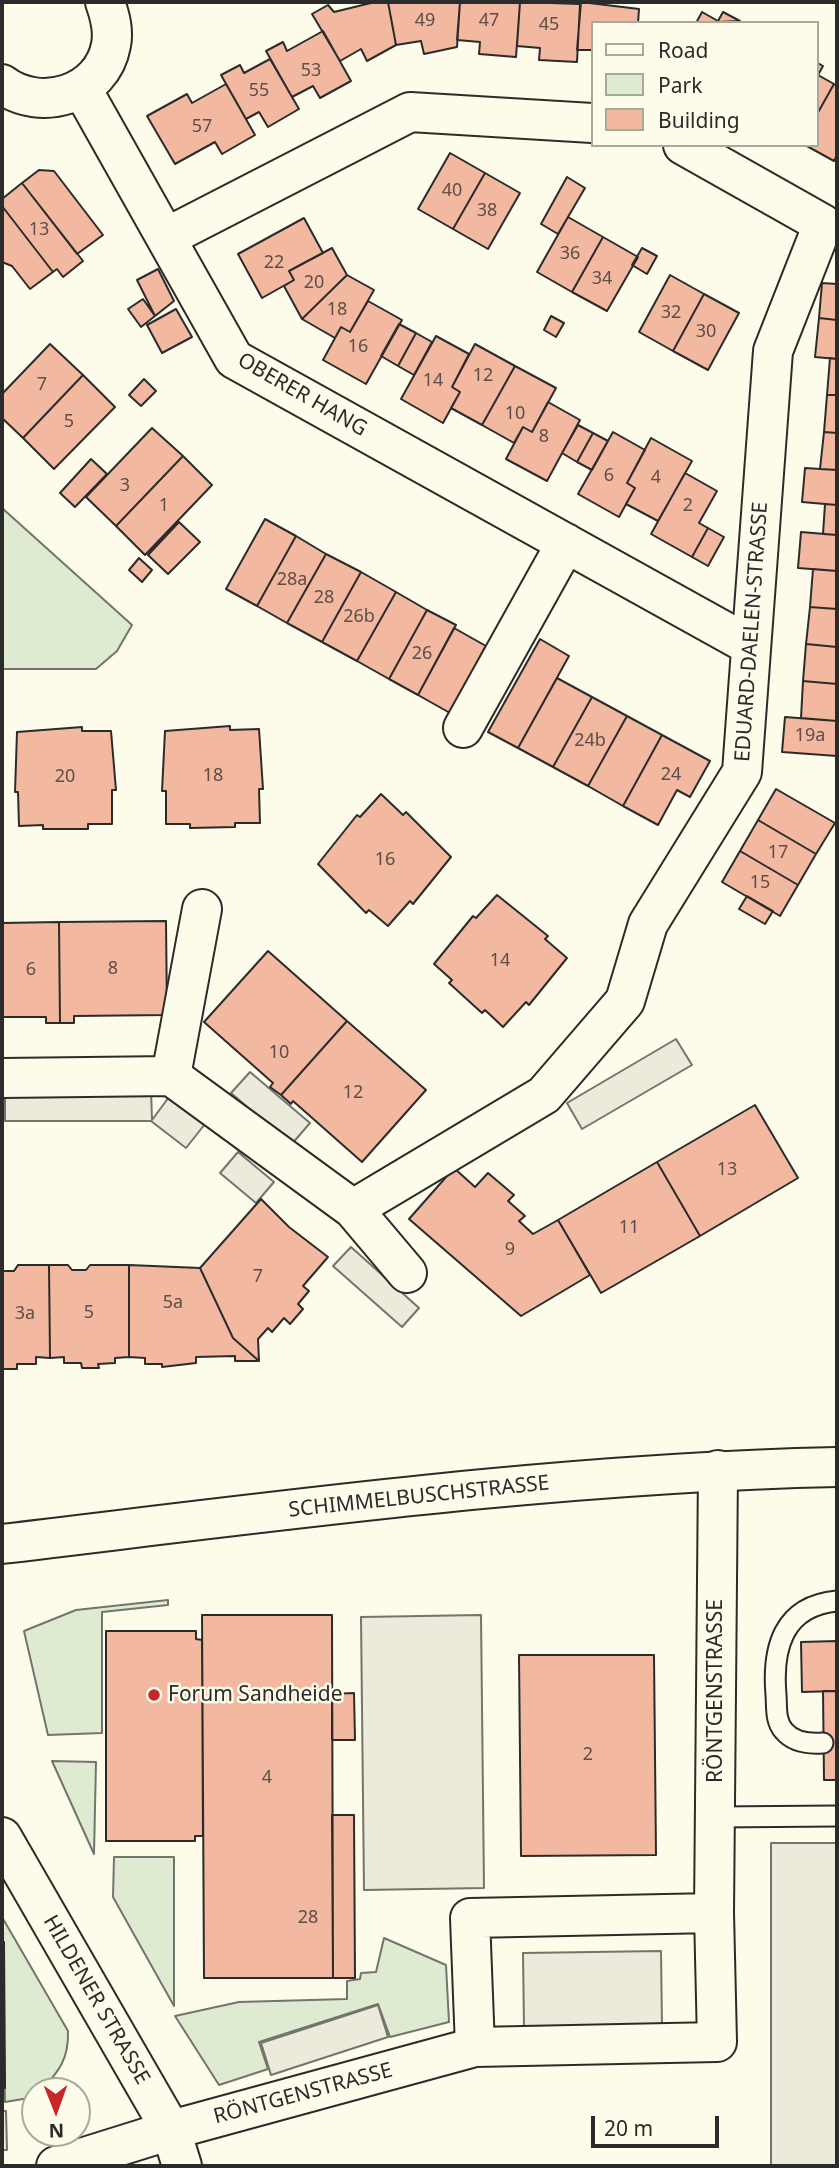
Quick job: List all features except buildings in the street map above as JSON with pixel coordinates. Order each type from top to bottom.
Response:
[{"type":"street","points":[[2,84],[32,99],[60,98],[82,89],[102,69],[111,46],[112,22],[105,2]]},
{"type":"street","name":"OBERER HANG","points":[[82,89],[233,359],[751,646]]},
{"type":"street","points":[[167,237],[410,112],[590,123]]},
{"type":"street","name":"EDUARD-DAELEN-STRASSE","points":[[353,1209],[544,1095],[625,1001],[648,923],[741,772],[773,351],[823,224],[687,147]]},
{"type":"street","points":[[463,728],[566,543]]},
{"type":"street","points":[[171,1076],[201,909]]},
{"type":"street","points":[[2,1078],[171,1076],[353,1209],[407,1273]]},
{"type":"street","name":"SCHIMMELBUSCHSTRASSE","points":[[2,1544],[454,1490],[718,1470],[837,1467]]},
{"type":"street","name":"RÖNTGENSTRASSE","points":[[171,2130],[475,2048],[717,2042],[713,1913],[718,1470]]},
{"type":"street","name":"HILDENER STRASSE","points":[[2,1837],[171,2130],[182,2166]]},
{"type":"street","points":[[475,2048],[470,1918],[713,1913]]},
{"type":"street","points":[[56,2166],[171,2130]]},
{"type":"lane","points":[[823,1744],[805,1744],[786,1733],[778,1722],[775,1664],[784,1632],[796,1616],[811,1606],[837,1601]]},
{"type":"lane","points":[[715,1817],[837,1816]]},
{"type":"green space","points":[[2,508],[132,625],[117,651],[96,669],[2,669]]},
{"type":"green space","points":[[168,1600],[168,1605],[102,1612],[102,1733],[48,1735],[24,1631],[76,1610]]},
{"type":"green space","points":[[52,1761],[96,1762],[94,1854]]},
{"type":"green space","points":[[114,1857],[174,1857],[174,2006],[113,1897]]},
{"type":"green space","points":[[2,1917],[68,2031],[65,2057],[53,2077],[21,2077],[21,2099],[5,2102]]},
{"type":"green space","points":[[384,1938],[446,1965],[449,2022],[390,2037],[378,2004],[259,2042],[268,2069],[219,2085],[175,2016],[239,2002],[347,1999],[347,1981],[360,1979],[361,1973],[376,1972]]},
{"type":"shaded area","points":[[676,1039],[692,1065],[582,1129],[567,1103]]},
{"type":"shaded area","points":[[250,1072],[310,1123],[291,1145],[231,1093]]},
{"type":"shaded area","points":[[151,1090],[152,1120],[169,1097],[205,1124],[186,1148],[151,1121],[5,1121],[5,1092]]},
{"type":"shaded area","points":[[238,1152],[274,1182],[256,1203],[220,1173]]},
{"type":"shaded area","points":[[351,1247],[419,1308],[402,1327],[333,1266]]},
{"type":"shaded area","points":[[481,1615],[484,1888],[364,1890],[361,1617]]},
{"type":"shaded area","points":[[771,1843],[837,1843],[837,2166],[771,2166]]},
{"type":"shaded area","points":[[661,1951],[662,2026],[524,2028],[523,1953]]},
{"type":"shaded area","points":[[378,2005],[388,2037],[271,2075],[261,2043]]},
{"type":"shaded area","points":[[2,2111],[6,2111],[7,2150],[2,2150]]},
{"type":"place","name":"Forum Sandheide","points":[[154,1695]]}]
